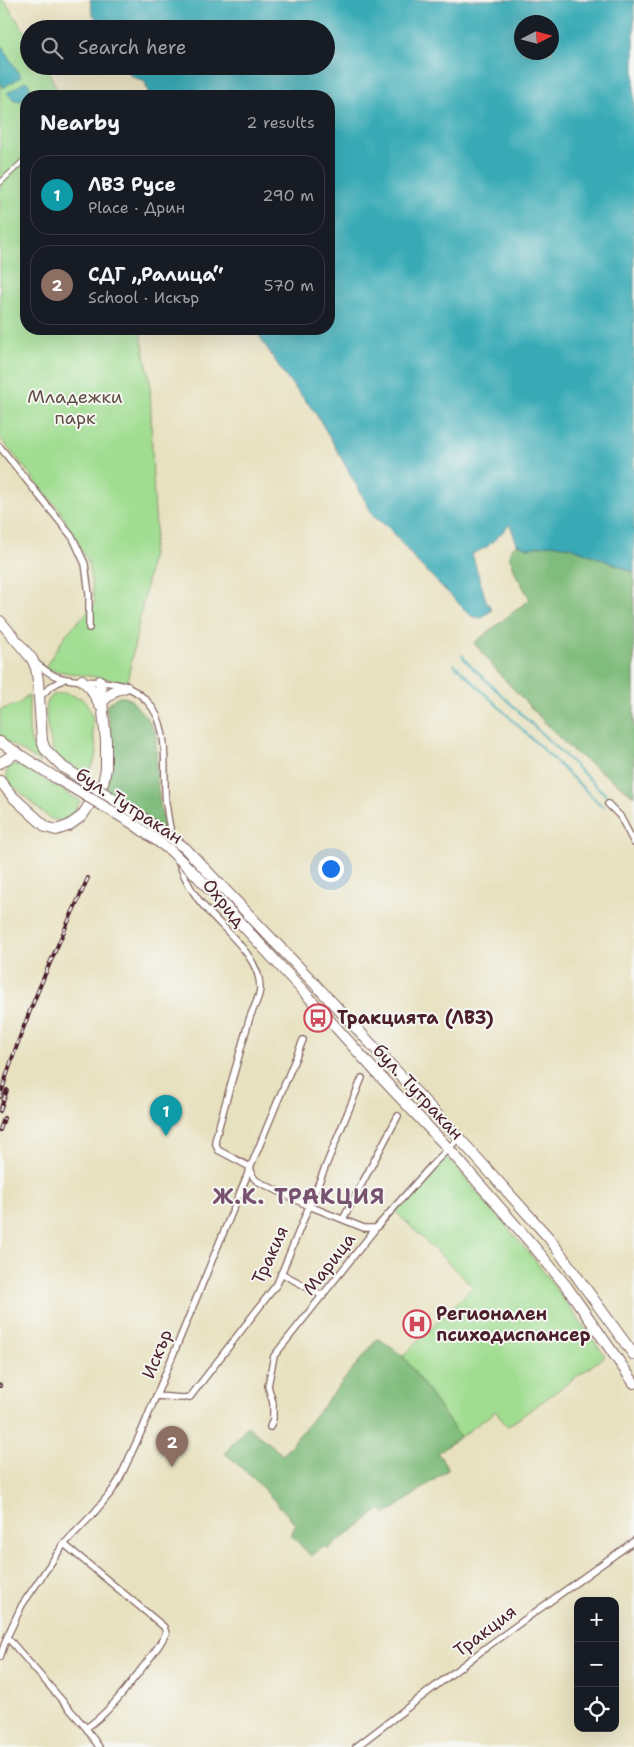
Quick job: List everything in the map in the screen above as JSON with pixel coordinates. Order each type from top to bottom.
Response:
[{"type":"main road","points":[[0,621],[32,660]]},
{"type":"main road","name":"бул. Тутракан","points":[[32,660],[38,681],[42,741],[46,750],[63,767],[140,816],[185,848],[459,1138],[558,1249],[634,1355]]},
{"type":"main road","points":[[82,680],[102,706]]},
{"type":"main road","points":[[0,781],[12,796],[46,827],[56,830],[76,822],[90,805],[103,783],[107,756],[100,681]]},
{"type":"main road","points":[[102,706],[114,690],[126,687]]},
{"type":"main road","name":"бул. Тутракан","points":[[0,742],[132,823],[170,850],[199,878],[448,1148],[536,1249],[567,1287],[634,1383]]},
{"type":"main road","points":[[0,762],[16,753]]},
{"type":"street","points":[[0,183],[20,164]]},
{"type":"street","points":[[0,448],[73,538],[85,564],[89,594],[89,628]]},
{"type":"street","name":"Охрид","points":[[32,660],[47,672],[64,678],[100,681],[126,687],[137,692],[155,711],[161,724],[164,736],[166,803],[181,867],[195,896],[244,951],[256,969],[260,989],[250,1017],[215,1140],[218,1150],[250,1167]]},
{"type":"street","points":[[39,702],[41,696],[50,687],[64,678]]},
{"type":"street","points":[[608,804],[620,816],[634,843]]},
{"type":"street","name":"Искър","points":[[0,1657],[22,1605],[64,1544],[94,1513],[119,1480],[156,1396],[303,1040]]},
{"type":"street","name":"Тракия","points":[[156,1396],[190,1397],[277,1284],[362,1078]]},
{"type":"street","points":[[344,1219],[398,1116]]},
{"type":"street","name":"Марица","points":[[270,1428],[273,1418],[273,1403],[268,1386],[274,1356],[376,1228],[459,1138]]},
{"type":"street","points":[[250,1167],[253,1177],[257,1181],[309,1206],[364,1228],[376,1228]]},
{"type":"street","points":[[281,1273],[323,1296]]},
{"type":"street","name":"Тракция","points":[[356,1747],[488,1646],[634,1541]]},
{"type":"street","points":[[64,1544],[157,1620],[164,1627],[166,1633],[160,1646],[114,1705],[86,1728]]},
{"type":"street","points":[[7,1637],[86,1728],[99,1747]]},
{"type":"green space","name":"Младежки парк","points":[[0,0],[4,0],[20,24],[20,75],[50,75],[57,90],[20,90],[20,335],[141,335],[150,381],[156,530],[127,682],[44,669],[66,634],[95,604],[88,562],[58,508],[0,438]]},
{"type":"green space","points":[[517,544],[529,548],[551,544],[571,547],[634,572],[634,796],[569,748],[502,677],[474,643],[530,599],[517,577],[509,555],[511,549]]},
{"type":"green space","points":[[64,693],[81,698],[87,704],[92,716],[93,734],[97,751],[88,775],[65,763],[53,751],[47,726],[46,711],[48,701],[53,695]]},
{"type":"green space","points":[[26,696],[29,696],[31,739],[36,755],[41,763],[0,737],[0,710],[20,703]]},
{"type":"green space","points":[[117,697],[130,699],[147,718],[156,733],[157,781],[164,831],[105,789],[112,759],[106,708]]},
{"type":"green space","points":[[13,765],[21,766],[80,801],[69,820],[60,821],[49,818],[9,782],[6,775],[8,768]]},
{"type":"green space","points":[[447,1157],[535,1260],[605,1356],[507,1427],[496,1411],[460,1437],[403,1356],[473,1287],[396,1212],[429,1173]]},
{"type":"green space","points":[[378,1338],[403,1356],[460,1437],[438,1453],[449,1469],[386,1515],[381,1509],[328,1549],[325,1546],[311,1556],[291,1535],[296,1524],[256,1481],[225,1453],[247,1426],[283,1455]]},
{"type":"water","points":[[90,0],[634,0],[634,572],[571,547],[551,544],[529,548],[517,544],[510,525],[487,547],[472,554],[486,600],[492,610],[481,618],[471,616],[418,563],[389,528],[374,517],[314,411],[285,376],[259,335],[335,335],[335,90],[147,90],[145,82],[130,75],[335,75],[335,20],[97,20],[92,13]]},
{"type":"water","points":[[2,46],[21,77],[3,88],[0,83],[0,47]]},
{"type":"water","points":[[26,81],[30,85],[30,90],[20,90],[20,101],[15,100],[7,93]]},
{"type":"waterway","points":[[462,655],[466,661],[611,800]]},
{"type":"waterway","points":[[454,664],[603,807]]},
{"type":"railway","points":[[0,1097],[29,1013],[88,878]]},
{"type":"railway","points":[[0,1111],[7,1090]]},
{"type":"railway","points":[[0,1130],[4,1118]]},
{"type":"place","name":"Тракцията (ЛВЗ)","points":[[318,1018]]},
{"type":"place","name":"ЛВЗ Русе","points":[[166,1136]]},
{"type":"place","name":"Регионален психодиспансер","points":[[417,1324]]},
{"type":"place","name":"СДГ „Ралица“","points":[[172,1467]]},
{"type":"district","name":"Ж.К. ТРАКЦИЯ","points":[[299,1196]]}]
